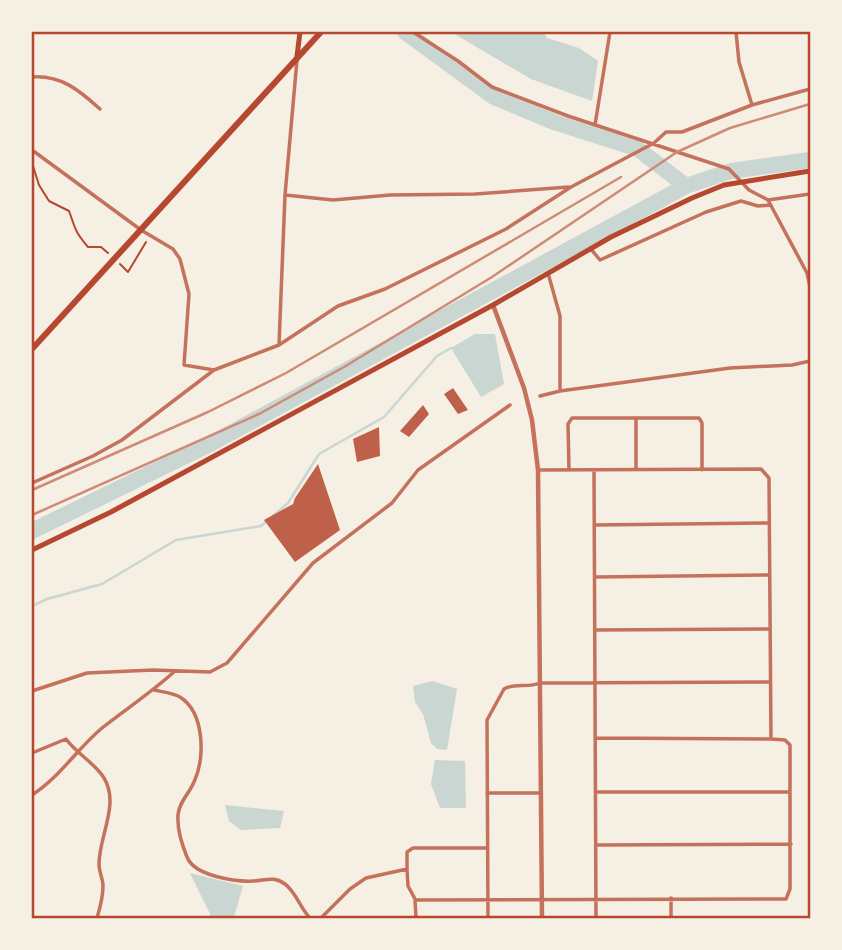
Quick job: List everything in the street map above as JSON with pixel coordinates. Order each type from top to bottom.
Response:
[{"type":"highway","points":[[32,349],[321,32]]},
{"type":"main road","points":[[297,56],[300,32]]},
{"type":"main road","points":[[32,550],[111,512],[493,304],[590,248],[692,198],[740,181],[810,171]]},
{"type":"street","points":[[413,32],[492,87],[595,125],[729,169],[749,190],[768,200],[807,273],[810,287]]},
{"type":"street","points":[[595,125],[610,32]]},
{"type":"street","points":[[736,32],[739,62],[752,106]]},
{"type":"street","points":[[279,345],[285,195],[297,56]]},
{"type":"street","points":[[32,77],[49,76],[79,90],[100,109]]},
{"type":"street","points":[[32,483],[122,440],[214,370],[279,345],[338,306],[385,289],[506,229],[571,187],[654,143],[666,132],[682,132],[752,106],[810,89]]},
{"type":"street","points":[[32,150],[141,230],[173,249],[180,259],[189,294],[184,365],[214,370]]},
{"type":"street","points":[[285,195],[333,200],[571,187]]},
{"type":"street","points":[[768,200],[810,194]]},
{"type":"street","points":[[590,248],[600,260],[706,212],[741,201],[758,206],[771,205]]},
{"type":"street","points":[[548,273],[560,316],[560,390]]},
{"type":"street","points":[[493,304],[524,388],[532,420],[538,470],[542,919]]},
{"type":"street","points":[[540,396],[560,390],[730,368],[792,365],[810,361]]},
{"type":"street","points":[[32,691],[87,673],[210,672],[228,663],[313,564],[392,503],[418,470],[510,405]]},
{"type":"street","points":[[569,470],[568,424],[572,418],[699,418],[702,423],[702,470]]},
{"type":"street","points":[[636,418],[636,470]]},
{"type":"street","points":[[538,470],[761,470],[769,478],[771,739]]},
{"type":"street","points":[[594,470],[596,919]]},
{"type":"street","points":[[594,525],[769,523]]},
{"type":"street","points":[[595,577],[769,575]]},
{"type":"street","points":[[595,630],[770,629]]},
{"type":"street","points":[[32,795],[47,785],[101,729],[155,690],[175,671]]},
{"type":"street","points":[[488,919],[487,720],[508,687],[531,687],[540,683],[770,682]]},
{"type":"street","points":[[155,690],[181,698],[193,710],[198,723],[201,747],[199,766],[194,783],[183,799],[178,813],[179,830],[188,861],[195,869],[229,879],[255,881],[270,877],[284,883],[293,893],[300,909],[310,919]]},
{"type":"street","points":[[415,900],[786,899],[790,889],[791,844],[790,745],[785,740],[596,738]]},
{"type":"street","points":[[32,754],[66,739],[105,779],[110,792],[110,806],[99,866],[103,886],[97,919]]},
{"type":"street","points":[[596,792],[790,792]]},
{"type":"street","points":[[487,793],[541,793]]},
{"type":"street","points":[[596,845],[791,844]]},
{"type":"street","points":[[416,919],[415,900],[408,886],[407,852],[413,848],[487,848]]},
{"type":"street","points":[[321,919],[350,889],[366,878],[407,869]]},
{"type":"street","points":[[671,898],[671,919]]},
{"type":"path","points":[[32,163],[39,185],[49,201],[69,211],[72,226],[88,247],[101,247]]},
{"type":"path","points":[[128,272],[150,235]]},
{"type":"shaded area","points":[[451,32],[543,32],[547,38],[579,48],[598,61],[592,101],[531,79]]},
{"type":"shaded area","points":[[475,334],[495,334],[504,384],[481,397],[451,348]]},
{"type":"shaded area","points":[[433,681],[457,689],[447,750],[437,749],[431,743],[423,714],[415,702],[413,686]]},
{"type":"shaded area","points":[[435,760],[465,761],[466,808],[440,808],[431,784]]},
{"type":"shaded area","points":[[225,805],[284,811],[280,828],[241,830],[229,821]]},
{"type":"shaded area","points":[[190,873],[243,886],[234,917],[211,916]]},
{"type":"building","points":[[453,388],[468,410],[458,414],[444,394]]},
{"type":"building","points":[[423,405],[429,414],[409,437],[400,431]]},
{"type":"building","points":[[379,427],[380,456],[357,462],[353,439]]},
{"type":"building","points":[[318,464],[340,530],[295,562],[264,520],[293,504]]},
{"type":"waterway","points":[[405,32],[494,97],[554,122],[638,149],[686,186]]},
{"type":"waterway","points":[[32,531],[212,443],[686,186],[731,171],[810,160]]},
{"type":"waterway","points":[[32,606],[47,599],[102,584],[176,540],[261,526],[288,503],[319,454],[384,417],[437,356],[451,348]]},
{"type":"railway","points":[[32,515],[259,414],[344,367],[492,277],[677,152],[730,128],[810,104]]},
{"type":"railway","points":[[32,490],[208,412],[286,373],[621,177]]}]
